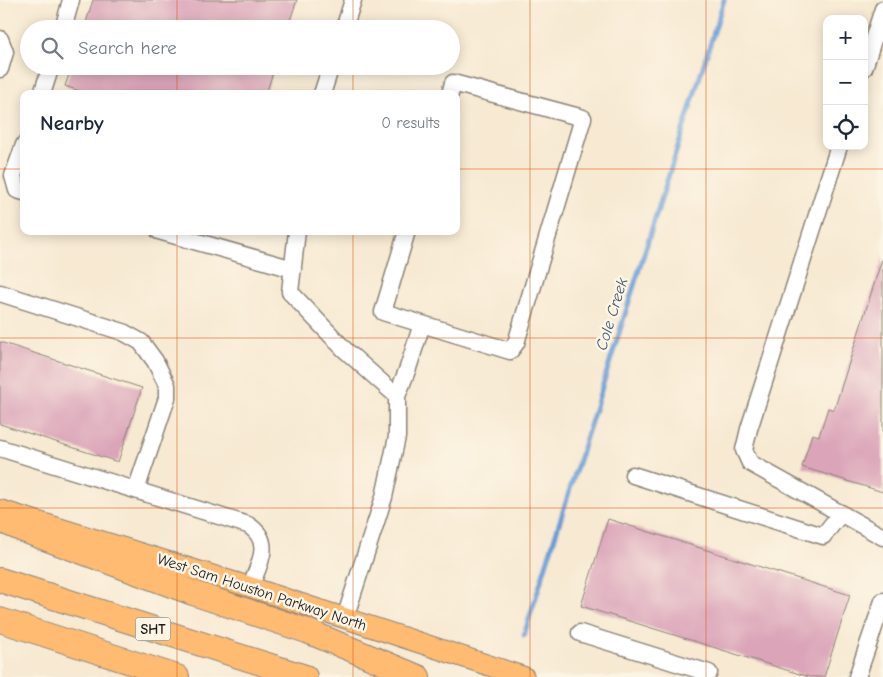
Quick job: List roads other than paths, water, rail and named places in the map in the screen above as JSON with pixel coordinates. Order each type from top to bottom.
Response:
[{"type":"highway","points":[[0,520],[184,590],[306,631],[418,677]]},
{"type":"highway","name":"SHT","points":[[0,580],[305,677]]},
{"type":"highway","name":"SHT","points":[[0,620],[177,677]]},
{"type":"main road","name":"West Sam Houston Parkway North","points":[[0,510],[250,587],[524,677]]},
{"type":"lane","points":[[65,20],[71,0]]},
{"type":"lane","points":[[347,20],[353,0]]},
{"type":"lane","points":[[867,60],[883,9]]},
{"type":"lane","points":[[0,39],[6,52],[0,69]]},
{"type":"lane","points":[[43,90],[48,75]]},
{"type":"lane","points":[[323,90],[329,75]]},
{"type":"lane","points":[[407,235],[383,312],[510,350],[516,343],[583,118],[454,82],[451,90]]},
{"type":"lane","points":[[838,150],[744,450],[750,463],[883,537]]},
{"type":"lane","points":[[20,156],[13,176],[17,190],[20,191]]},
{"type":"lane","points":[[173,235],[293,269]]},
{"type":"lane","points":[[297,235],[290,292],[344,349],[397,396]]},
{"type":"lane","points":[[0,293],[123,332],[141,342],[155,361],[167,385],[167,398],[136,490]]},
{"type":"lane","points":[[345,618],[384,497],[397,437],[397,396],[422,324]]},
{"type":"lane","points":[[0,448],[248,526],[257,531],[263,543],[262,558],[250,587]]},
{"type":"lane","points":[[633,475],[823,536],[841,514]]},
{"type":"lane","points":[[857,677],[883,601]]},
{"type":"lane","points":[[580,633],[712,676]]},
{"type":"waterway","name":"Cole Creek","points":[[524,635],[724,0]]}]
